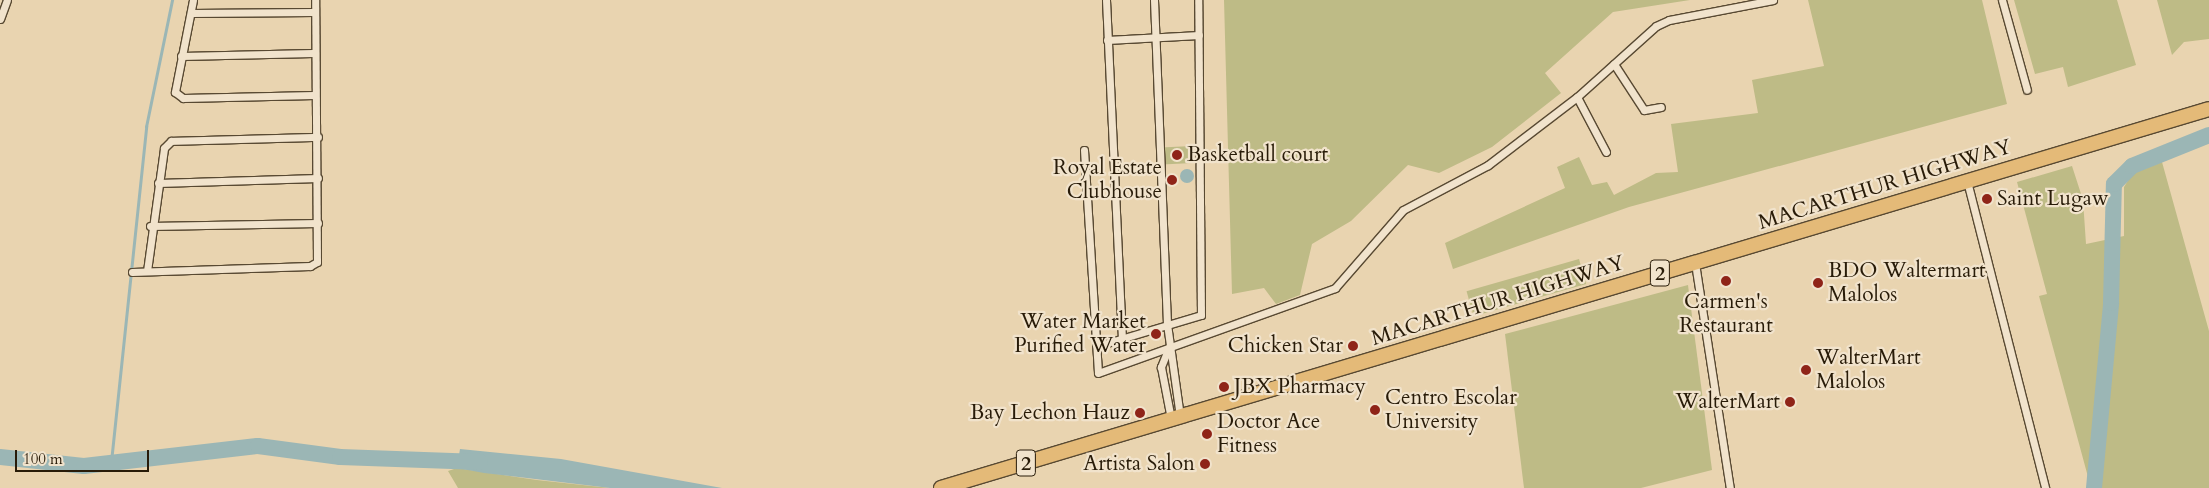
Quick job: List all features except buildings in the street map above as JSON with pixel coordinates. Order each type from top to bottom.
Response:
[{"type":"highway","name":"MACARTHUR HIGHWAY","points":[[941,488],[2209,108]]},
{"type":"street","points":[[0,19],[6,0]]},
{"type":"street","points":[[193,0],[175,92],[183,98],[314,95]]},
{"type":"street","points":[[132,272],[310,266],[319,254],[318,137],[314,95],[313,52],[315,0]]},
{"type":"street","points":[[1106,0],[1122,339]]},
{"type":"street","points":[[1154,0],[1167,324],[1175,385],[1175,417]]},
{"type":"street","points":[[1107,343],[1201,315],[1198,0]]},
{"type":"street","points":[[1084,150],[1095,371],[1170,347],[1335,288],[1403,210],[1488,165],[1577,97],[1614,64],[1669,20],[1773,0]]},
{"type":"street","points":[[2002,0],[2027,90]]},
{"type":"street","points":[[191,13],[314,12]]},
{"type":"street","points":[[1107,40],[1198,35]]},
{"type":"street","points":[[181,56],[313,52]]},
{"type":"street","points":[[1614,64],[1644,110],[1661,107]]},
{"type":"street","points":[[1577,97],[1606,152]]},
{"type":"street","points":[[147,271],[150,226],[164,148],[171,141],[318,137]]},
{"type":"street","points":[[158,183],[318,178]]},
{"type":"street","points":[[1967,181],[2045,488]]},
{"type":"street","points":[[150,226],[318,223]]},
{"type":"street","points":[[1695,263],[1730,488]]},
{"type":"street","points":[[1170,347],[1162,361],[1163,388],[1175,417]]},
{"type":"street","points":[[1163,388],[1175,385]]},
{"type":"shaded area","points":[[1224,0],[1690,0],[1613,12],[1545,73],[1561,93],[1492,147],[1439,173],[1408,165],[1351,221],[1312,244],[1300,295],[1276,304],[1264,288],[1232,294]]},
{"type":"shaded area","points":[[1808,0],[1982,0],[2007,104],[1629,207],[1453,269],[1445,243],[1565,188],[1557,167],[1579,157],[1592,185],[1607,182],[1614,195],[1656,173],[1678,172],[1671,124],[1758,113],[1752,80],[1824,66]]},
{"type":"shaded area","points":[[2014,0],[2117,0],[2136,65],[2068,87],[2063,67],[2035,74]]},
{"type":"shaded area","points":[[2157,0],[2209,0],[2209,39],[2184,42],[2172,55]]},
{"type":"shaded area","name":"Basketball court","points":[[1192,146],[1193,163],[1162,165],[1161,148]]},
{"type":"shaded area","points":[[2162,162],[2209,331],[2209,488],[2091,488],[2039,296],[2047,294],[2017,182],[2072,166],[2083,200],[2086,244],[2124,236],[2124,187],[2132,174]]},
{"type":"shaded area","points":[[1579,259],[1586,284],[1474,316],[1467,291]]},
{"type":"shaded area","points":[[1688,285],[1712,470],[1641,488],[1524,488],[1505,334]]},
{"type":"shaded area","points":[[457,468],[537,480],[610,488],[458,488],[448,471]]},
{"type":"water","points":[[1187,169],[1192,171],[1194,176],[1192,181],[1187,183],[1182,181],[1180,176],[1182,171]]},
{"type":"water","points":[[460,449],[561,459],[722,488],[610,488],[484,473],[457,468]]},
{"type":"waterway","points":[[111,462],[146,127],[172,0]]},
{"type":"waterway","points":[[2094,488],[2111,303],[2114,184],[2132,166],[2209,135]]},
{"type":"waterway","points":[[0,457],[84,466],[258,446],[340,457],[480,462]]},
{"type":"place","name":"Basketball court","points":[[1177,155]]},
{"type":"place","name":"Royal Estate Clubhouse","points":[[1172,180]]},
{"type":"place","name":"Saint Lugaw","points":[[1987,199]]},
{"type":"place","name":"Carmen's Restaurant","points":[[1726,281]]},
{"type":"place","name":"BDO Waltermart Malolos","points":[[1818,283]]},
{"type":"place","name":"Water Market Purified Water","points":[[1156,334]]},
{"type":"place","name":"Chicken Star","points":[[1353,346]]},
{"type":"place","name":"WalterMart Malolos","points":[[1806,370]]},
{"type":"place","name":"JBX Pharmacy","points":[[1224,387]]},
{"type":"place","name":"WalterMart","points":[[1790,402]]},
{"type":"place","name":"Centro Escolar University","points":[[1375,410]]},
{"type":"place","name":"Bay Lechon Hauz","points":[[1140,413]]},
{"type":"place","name":"Doctor Ace Fitness","points":[[1207,434]]},
{"type":"place","name":"Artista Salon","points":[[1205,464]]}]
